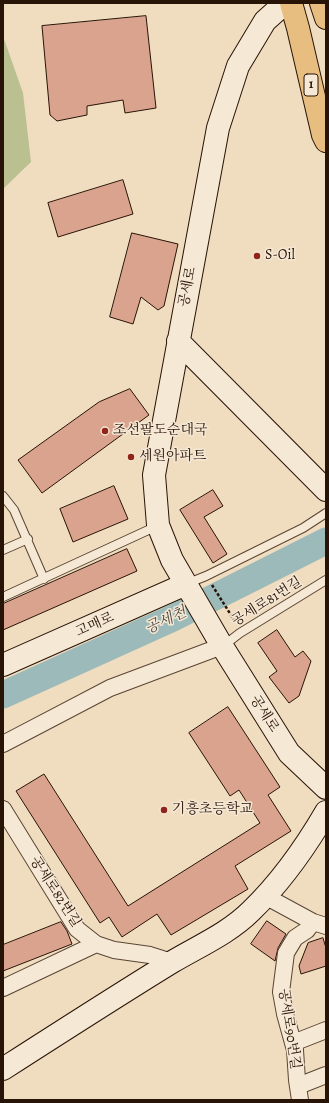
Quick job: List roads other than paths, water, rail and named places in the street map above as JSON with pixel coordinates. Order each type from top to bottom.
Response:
[{"type":"highway","name":"1","points":[[291,3],[326,141]]},
{"type":"street","name":"공세로","points":[[285,3],[265,21],[238,66],[218,128],[154,475],[158,525],[172,560],[218,638],[289,752],[326,788]]},
{"type":"street","points":[[178,341],[323,487]]},
{"type":"street","name":"고매로","points":[[3,665],[186,584]]},
{"type":"street","points":[[3,744],[110,688],[218,638]]},
{"type":"street","name":"공세로82번길","points":[[3,809],[77,929],[96,944]]},
{"type":"street","points":[[3,1069],[172,962],[223,932],[251,912],[291,866],[312,836],[326,812]]},
{"type":"street","name":"공세로90번길","points":[[265,896],[320,924]]},
{"type":"street","name":"공세로90번길","points":[[299,1093],[293,1043],[281,992],[286,953],[295,938],[320,924]]},
{"type":"street","points":[[3,988],[96,944],[114,950],[150,955],[172,962]]},
{"type":"street","points":[[293,1043],[326,1030]]},
{"type":"street","points":[[299,1093],[326,1075]]},
{"type":"lane","points":[[3,496],[14,510],[28,539],[44,579]]},
{"type":"lane","points":[[186,584],[206,576],[303,528],[326,513]]},
{"type":"lane","points":[[3,597],[158,525]]},
{"type":"lane","points":[[3,550],[28,539]]},
{"type":"lane","name":"공세로81번길","points":[[218,638],[240,633],[326,580]]},
{"type":"waterway","name":"공세천","points":[[3,695],[173,618],[326,541]]},
{"type":"place","name":"S-Oil","points":[[257,256]]},
{"type":"place","name":"조선팔도순대국","points":[[105,431]]},
{"type":"place","name":"세원아파트","points":[[131,457]]},
{"type":"place","name":"기흥초등학교","points":[[164,810]]}]
